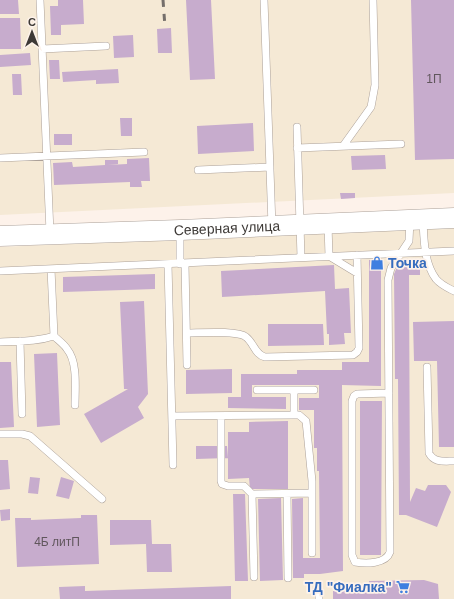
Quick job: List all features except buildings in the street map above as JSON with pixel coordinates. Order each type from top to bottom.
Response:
[{"type":"main road","name":"Северная улица","points":[[0,236],[454,218]]},
{"type":"lane","points":[[40,0],[50,234]]},
{"type":"lane","points":[[264,0],[272,226]]},
{"type":"lane","points":[[343,146],[372,107],[375,85],[373,0]]},
{"type":"lane","points":[[42,49],[106,46]]},
{"type":"lane","points":[[296,127],[301,257]]},
{"type":"lane","points":[[297,148],[401,144]]},
{"type":"lane","points":[[0,158],[144,152]]},
{"type":"lane","points":[[198,170],[270,167]]},
{"type":"lane","points":[[416,219],[429,264],[436,279],[454,291]]},
{"type":"lane","points":[[389,393],[357,394],[354,396],[352,401],[352,556],[355,562],[382,561],[389,556],[390,552],[389,393],[388,280],[391,268],[409,241],[416,219]]},
{"type":"lane","points":[[328,223],[329,256]]},
{"type":"lane","points":[[180,230],[183,264],[187,365]]},
{"type":"lane","points":[[0,271],[454,251]]},
{"type":"lane","points":[[186,333],[239,333],[249,339],[258,354],[265,357],[353,355],[358,352],[359,348],[357,255]]},
{"type":"lane","points":[[329,256],[358,273]]},
{"type":"lane","points":[[168,264],[174,465]]},
{"type":"lane","points":[[51,269],[54,336],[67,349],[74,363],[75,405]]},
{"type":"lane","points":[[0,342],[43,340],[54,336]]},
{"type":"lane","points":[[20,341],[22,414]]},
{"type":"lane","points":[[427,367],[428,452],[431,457],[436,460],[454,461]]},
{"type":"lane","points":[[257,390],[314,390]]},
{"type":"lane","points":[[294,390],[294,415]]},
{"type":"lane","points":[[172,416],[294,415],[303,417],[306,421],[312,493],[312,554]]},
{"type":"lane","points":[[220,416],[222,484],[228,486],[244,486],[252,494],[254,578]]},
{"type":"lane","points":[[0,434],[22,434],[30,436],[102,499]]},
{"type":"lane","points":[[252,494],[312,493]]},
{"type":"lane","points":[[286,494],[288,578]]},
{"type":"lane","points":[[319,585],[319,599]]},
{"type":"shaded area","points":[[0,0],[454,0],[454,193],[0,215]]},
{"type":"shaded area","points":[[454,227],[454,599],[0,599],[0,247]]},
{"type":"railway","points":[[163,0],[165,27]]},
{"type":"place","name":"Точка","points":[[377,263]]},
{"type":"place","name":"ТД \"Фиалка\"","points":[[403,587]]}]
